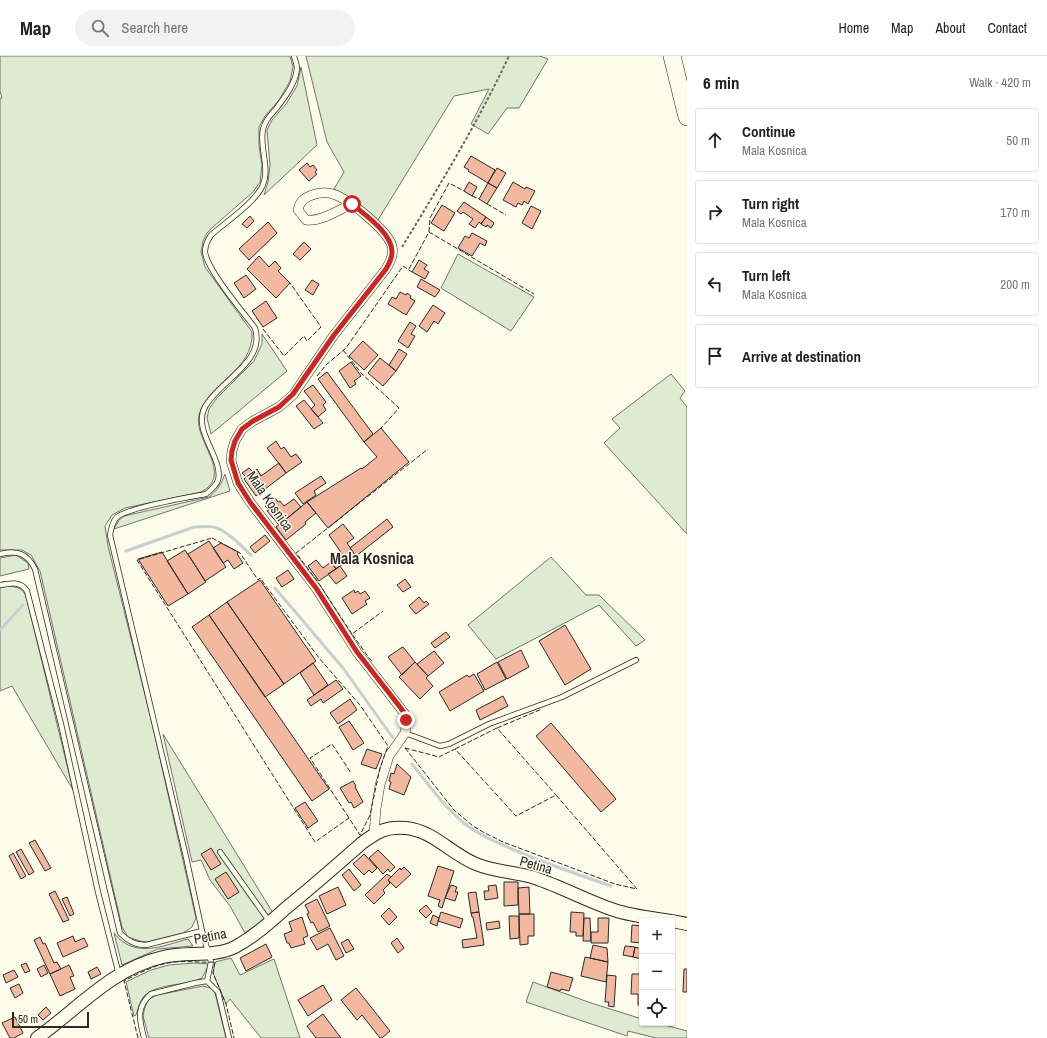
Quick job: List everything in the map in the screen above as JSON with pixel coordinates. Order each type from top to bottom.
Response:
[{"type":"highway","points":[[672,56],[687,117]]},
{"type":"street","points":[[352,204],[323,218],[313,221],[306,220],[298,210],[299,203],[306,197],[318,193],[331,193],[342,198],[352,204],[375,223],[385,234],[392,246],[391,261]]},
{"type":"street","name":"Mala Kosnica","points":[[391,261],[334,335],[293,394],[279,407],[253,421],[242,429],[235,441],[231,460],[238,483],[250,502],[316,588],[357,652],[405,714],[405,732]]},
{"type":"street","points":[[374,834],[380,786],[389,756],[405,732]]},
{"type":"street","name":"Petina","points":[[37,1038],[93,992],[119,975],[147,962],[164,957],[208,954],[236,946],[270,922],[374,834],[382,830],[398,827],[419,831],[437,840],[465,859],[484,867],[536,878],[616,911],[655,918]]},
{"type":"street","name":"Petina","points":[[675,922],[687,924]]},
{"type":"lane","points":[[207,981],[210,962],[207,946],[202,931],[186,856],[110,536],[112,526],[116,518],[122,513],[206,494],[213,488],[218,480],[218,470],[203,429],[202,417],[205,407],[214,395],[249,359],[257,342],[257,335],[255,328],[209,266],[205,253],[206,243],[211,235],[256,196],[263,185],[266,167],[263,146],[263,129],[268,118],[282,102],[292,85],[297,68],[294,56]]},
{"type":"lane","points":[[0,554],[17,552],[31,561],[35,569],[120,933],[137,945],[146,945],[202,931]]},
{"type":"lane","points":[[0,585],[12,583],[20,584],[27,590],[61,724],[98,892],[119,975]]},
{"type":"lane","points":[[405,732],[440,746],[449,744],[489,724],[562,697],[636,660]]},
{"type":"lane","points":[[220,852],[270,922]]},
{"type":"lane","points":[[144,1038],[140,1017],[141,1008],[151,994],[207,981]]},
{"type":"lane","points":[[207,981],[218,992],[229,1038]]},
{"type":"path","points":[[391,261],[400,249],[442,180],[493,89],[509,56]]},
{"type":"green space","points":[[0,56],[290,56],[293,67],[290,81],[279,100],[265,116],[259,127],[259,146],[262,165],[260,182],[253,192],[207,233],[203,241],[201,252],[205,267],[252,332],[251,345],[246,357],[211,394],[199,415],[199,425],[214,467],[214,476],[210,485],[201,492],[125,508],[112,515],[105,526],[108,546],[151,719],[196,918],[192,927],[183,933],[147,942],[128,937],[122,927],[40,571],[31,555],[22,550],[0,550],[0,99],[2,98],[0,91]]},
{"type":"green space","points":[[306,56],[540,56],[548,59],[519,108],[507,108],[488,134],[471,124],[489,89],[454,96],[378,220],[351,198],[334,189],[344,172],[327,142]]},
{"type":"green space","points":[[301,67],[317,145],[264,195],[268,182],[270,165],[267,130],[272,120],[286,104],[297,86]]},
{"type":"green space","points":[[458,254],[534,297],[511,331],[441,288]]},
{"type":"green space","points":[[262,334],[287,371],[211,434],[207,418],[209,409],[217,398],[254,361],[262,344]]},
{"type":"green space","points":[[671,374],[685,391],[680,398],[687,407],[687,534],[604,443],[620,428],[612,419]]},
{"type":"green space","points":[[225,474],[230,491],[114,529],[119,520],[124,516],[209,497],[219,487]]},
{"type":"green space","points":[[16,555],[28,563],[29,569],[0,576],[0,558]]},
{"type":"green space","points":[[551,557],[586,595],[599,595],[645,640],[636,646],[599,605],[496,659],[468,625]]},
{"type":"green space","points":[[9,586],[19,588],[26,596],[73,790],[12,686],[0,691],[0,588]]},
{"type":"green space","points":[[163,734],[273,913],[245,933],[230,906],[210,880],[201,860],[192,862]]},
{"type":"green space","points":[[114,933],[130,946],[139,948],[158,947],[188,939],[193,946],[158,949],[122,965]]},
{"type":"green space","points":[[231,958],[240,975],[274,959],[300,1038],[261,1038],[230,999],[226,1004],[213,973],[215,962]]},
{"type":"green space","points":[[195,963],[209,964],[202,978],[196,981],[165,986],[151,991],[143,997],[136,1015],[134,1016],[126,982],[151,970],[169,965]]},
{"type":"green space","points":[[533,982],[591,1003],[639,1018],[639,1026],[668,1026],[687,1031],[687,1038],[656,1038],[628,1031],[627,1036],[526,1002]]},
{"type":"green space","points":[[203,986],[211,988],[215,993],[226,1038],[149,1038],[143,1016],[149,999],[157,995]]},
{"type":"building","points":[[471,156],[495,170],[488,183],[464,167]]},
{"type":"building","points":[[307,163],[310,167],[313,165],[317,170],[315,172],[317,174],[309,181],[299,170]]},
{"type":"building","points":[[497,168],[506,173],[497,188],[488,183]]},
{"type":"building","points":[[469,182],[477,187],[472,196],[464,191]]},
{"type":"building","points":[[513,182],[525,189],[526,187],[535,191],[528,204],[524,201],[522,205],[518,203],[516,207],[503,200]]},
{"type":"building","points":[[488,183],[497,188],[487,204],[479,199]]},
{"type":"building","points":[[464,202],[486,217],[481,224],[479,222],[475,228],[469,224],[473,219],[463,212],[461,214],[457,211]]},
{"type":"building","points":[[442,205],[455,213],[444,231],[431,223]]},
{"type":"building","points":[[531,206],[541,211],[532,229],[522,223]]},
{"type":"building","points":[[250,216],[254,221],[247,228],[242,224]]},
{"type":"building","points":[[486,217],[494,223],[491,228],[487,225],[486,227],[481,224]]},
{"type":"building","points":[[268,222],[277,233],[249,260],[239,249]]},
{"type":"building","points":[[472,233],[487,241],[485,246],[480,243],[472,256],[458,248],[465,236],[469,238]]},
{"type":"building","points":[[304,242],[311,249],[300,260],[293,254]]},
{"type":"building","points":[[259,256],[269,267],[275,261],[281,268],[278,271],[290,283],[276,298],[247,269]]},
{"type":"building","points":[[419,260],[427,265],[424,269],[429,272],[425,279],[412,272]]},
{"type":"building","points":[[246,275],[256,289],[244,298],[234,283]]},
{"type":"building","points":[[421,279],[440,290],[435,297],[417,287]]},
{"type":"building","points":[[312,280],[319,284],[313,295],[305,290]]},
{"type":"building","points":[[400,292],[406,295],[407,293],[411,296],[410,298],[415,301],[406,315],[388,304],[392,297],[396,299]]},
{"type":"building","points":[[266,301],[277,318],[263,327],[252,311]]},
{"type":"building","points":[[433,305],[445,313],[438,324],[434,321],[427,332],[419,326]]},
{"type":"building","points":[[410,322],[416,326],[411,334],[415,336],[408,348],[398,341]]},
{"type":"building","points":[[363,341],[378,355],[364,370],[349,356]]},
{"type":"building","points":[[399,349],[407,354],[396,371],[389,365]]},
{"type":"building","points":[[380,358],[396,371],[383,386],[368,373]]},
{"type":"building","points":[[351,362],[361,376],[354,381],[356,384],[350,388],[339,371]]},
{"type":"building","points":[[327,372],[373,434],[364,442],[318,379]]},
{"type":"building","points":[[313,385],[326,402],[323,405],[326,410],[318,417],[311,409],[315,405],[304,391]]},
{"type":"building","points":[[304,400],[323,423],[314,429],[296,406]]},
{"type":"building","points":[[381,428],[409,462],[328,528],[307,502],[361,468],[362,469],[377,457],[364,442]]},
{"type":"building","points":[[276,441],[281,449],[284,447],[291,457],[296,454],[302,462],[286,473],[267,448]]},
{"type":"building","points":[[279,463],[286,473],[256,496],[244,479],[246,477],[242,473],[249,468],[253,472],[257,469],[261,476]]},
{"type":"building","points":[[321,476],[326,483],[314,491],[316,495],[303,504],[295,493]]},
{"type":"building","points":[[275,498],[284,506],[294,499],[301,507],[279,525],[267,511],[269,510],[265,506]]},
{"type":"building","points":[[307,502],[316,513],[305,522],[306,524],[286,540],[276,527]]},
{"type":"building","points":[[387,519],[393,527],[356,556],[350,548]]},
{"type":"building","points":[[343,524],[354,538],[347,543],[355,555],[347,561],[329,535]]},
{"type":"building","points":[[265,535],[270,541],[255,553],[250,547]]},
{"type":"building","points":[[209,541],[226,567],[205,581],[188,554]]},
{"type":"building","points":[[221,543],[238,552],[237,554],[243,563],[234,569],[228,560],[223,563],[213,548]]},
{"type":"building","points":[[185,550],[206,582],[188,594],[167,561]]},
{"type":"building","points":[[162,552],[188,594],[168,606],[138,559]]},
{"type":"building","points":[[339,553],[340,556],[342,554],[347,561],[336,569],[330,560]]},
{"type":"building","points":[[316,560],[323,568],[331,562],[336,569],[319,581],[308,566]]},
{"type":"building","points":[[340,566],[347,576],[336,584],[328,574]]},
{"type":"building","points":[[288,570],[294,579],[282,587],[276,578]]},
{"type":"building","points":[[405,579],[411,587],[403,592],[397,585]]},
{"type":"building","points":[[260,580],[316,661],[284,684],[227,602]]},
{"type":"building","points":[[354,590],[355,593],[358,591],[360,594],[365,591],[370,598],[365,601],[367,604],[352,614],[342,598]]},
{"type":"building","points":[[419,597],[424,603],[426,601],[429,604],[416,614],[409,606]]},
{"type":"building","points":[[227,602],[284,684],[265,697],[209,615]]},
{"type":"building","points":[[209,615],[329,789],[312,801],[192,627]]},
{"type":"building","points":[[565,625],[591,669],[565,685],[539,641]]},
{"type":"building","points":[[446,632],[450,637],[435,648],[431,643]]},
{"type":"building","points":[[403,647],[415,662],[402,675],[388,657]]},
{"type":"building","points":[[521,650],[529,667],[507,679],[498,662]]},
{"type":"building","points":[[434,651],[444,663],[428,676],[417,664]]},
{"type":"building","points":[[415,662],[428,676],[426,678],[433,686],[420,699],[399,677]]},
{"type":"building","points":[[497,662],[506,679],[485,690],[477,674]]},
{"type":"building","points":[[313,663],[328,685],[314,695],[300,673]]},
{"type":"building","points":[[474,674],[484,691],[450,711],[439,692],[467,675],[469,677]]},
{"type":"building","points":[[336,680],[343,689],[323,703],[321,699],[311,706],[307,700]]},
{"type":"building","points":[[503,696],[508,706],[480,720],[476,710]]},
{"type":"building","points":[[350,699],[357,710],[338,724],[330,713]]},
{"type":"building","points":[[349,721],[364,743],[353,750],[339,727]]},
{"type":"building","points":[[551,723],[616,799],[601,812],[536,736]]},
{"type":"building","points":[[367,749],[382,754],[376,769],[361,764]]},
{"type":"building","points":[[397,764],[411,777],[404,795],[389,789],[391,773],[394,774]]},
{"type":"building","points":[[353,781],[363,802],[354,808],[351,802],[349,803],[340,788]]},
{"type":"building","points":[[305,802],[318,821],[308,828],[295,808]]},
{"type":"building","points":[[35,840],[51,868],[45,871],[29,843]]},
{"type":"building","points":[[211,848],[221,864],[211,870],[201,854]]},
{"type":"building","points":[[21,849],[34,872],[29,875],[16,852]]},
{"type":"building","points":[[378,850],[395,867],[390,872],[388,869],[383,874],[369,858]]},
{"type":"building","points":[[13,853],[26,876],[21,879],[9,856]]},
{"type":"building","points":[[364,854],[377,868],[372,873],[369,870],[364,875],[353,864]]},
{"type":"building","points":[[438,866],[454,871],[442,908],[438,906],[440,900],[428,896]]},
{"type":"building","points":[[404,867],[411,874],[396,888],[388,880],[400,868],[401,870]]},
{"type":"building","points":[[349,869],[361,885],[354,891],[342,875]]},
{"type":"building","points":[[226,872],[239,892],[228,899],[215,879]]},
{"type":"building","points":[[387,874],[391,877],[388,880],[390,883],[383,890],[385,893],[374,904],[365,895]]},
{"type":"building","points":[[504,882],[518,882],[518,905],[504,906]]},
{"type":"building","points":[[451,885],[457,887],[455,892],[458,892],[455,901],[445,898]]},
{"type":"building","points":[[496,885],[498,898],[485,900],[484,891],[489,891],[488,886]]},
{"type":"building","points":[[338,887],[346,905],[327,914],[319,896]]},
{"type":"building","points":[[529,887],[530,914],[519,914],[518,888]]},
{"type":"building","points":[[55,891],[69,920],[63,922],[49,894]]},
{"type":"building","points":[[476,892],[479,912],[471,913],[468,893]]},
{"type":"building","points":[[67,897],[74,914],[70,916],[62,899]]},
{"type":"building","points":[[317,899],[330,926],[318,932],[313,922],[311,923],[307,914],[309,913],[305,905]]},
{"type":"building","points":[[426,905],[432,912],[426,918],[419,911]]},
{"type":"building","points":[[389,908],[397,917],[389,925],[381,916]]},
{"type":"building","points":[[441,912],[463,919],[460,928],[438,921]]},
{"type":"building","points":[[479,912],[484,945],[463,948],[462,940],[477,938],[471,913]]},
{"type":"building","points":[[571,912],[584,913],[583,936],[576,936],[576,932],[570,932]]},
{"type":"building","points":[[519,914],[534,914],[534,936],[528,936],[528,944],[520,945]]},
{"type":"building","points":[[433,915],[439,918],[437,926],[430,923]]},
{"type":"building","points":[[509,916],[519,916],[519,938],[510,939]]},
{"type":"building","points":[[302,917],[308,936],[303,938],[305,944],[291,948],[289,943],[287,943],[284,934],[292,931],[289,922]]},
{"type":"building","points":[[584,918],[590,918],[591,941],[583,941]]},
{"type":"building","points":[[598,918],[609,918],[608,943],[591,943],[591,932],[598,932]]},
{"type":"building","points":[[499,921],[500,928],[487,930],[486,923]]},
{"type":"building","points":[[632,925],[639,926],[639,943],[631,942]]},
{"type":"building","points":[[330,928],[344,956],[336,960],[328,944],[317,950],[310,938]]},
{"type":"building","points":[[73,936],[75,942],[84,938],[88,946],[63,957],[57,943]]},
{"type":"building","points":[[40,937],[43,944],[45,943],[54,963],[57,962],[61,969],[50,974],[34,940]]},
{"type":"building","points":[[397,938],[404,948],[398,953],[391,943]]},
{"type":"building","points":[[348,939],[354,949],[346,953],[341,943]]},
{"type":"building","points":[[266,944],[272,957],[246,971],[240,958]]},
{"type":"building","points":[[593,945],[607,948],[608,962],[590,958]]},
{"type":"building","points":[[625,946],[635,947],[633,957],[623,955]]},
{"type":"building","points":[[635,947],[639,948],[639,958],[633,957]]},
{"type":"building","points":[[585,957],[608,962],[606,982],[581,976]]},
{"type":"building","points":[[26,963],[30,971],[25,973],[21,965]]},
{"type":"building","points":[[44,965],[48,973],[41,977],[37,969]]},
{"type":"building","points":[[69,965],[74,976],[70,977],[75,989],[60,996],[50,974]]},
{"type":"building","points":[[97,967],[101,974],[91,979],[88,972]]},
{"type":"building","points":[[684,969],[687,969],[687,992],[683,992]]},
{"type":"building","points":[[14,970],[18,977],[6,983],[3,975]]},
{"type":"building","points":[[551,972],[573,978],[569,991],[561,989],[560,991],[547,987]]},
{"type":"building","points":[[632,974],[639,974],[639,1005],[638,994],[631,994]]},
{"type":"building","points":[[607,975],[616,976],[614,1007],[608,1006],[609,1002],[605,1002]]},
{"type":"building","points":[[19,984],[23,993],[15,998],[10,988]]},
{"type":"building","points":[[323,985],[332,1000],[308,1016],[298,1000]]},
{"type":"building","points":[[356,988],[390,1031],[382,1038],[380,1038],[362,1015],[357,1020],[341,1000]]},
{"type":"building","points":[[46,1007],[51,1013],[43,1020],[38,1015]]},
{"type":"building","points":[[323,1014],[341,1038],[316,1038],[307,1026]]},
{"type":"building","points":[[15,1017],[23,1033],[14,1038],[10,1038],[2,1023]]},
{"type":"waterway","points":[[126,551],[194,527],[208,526],[217,528],[226,533],[251,555]]},
{"type":"waterway","points":[[275,588],[343,668],[393,738]]},
{"type":"waterway","points":[[0,630],[23,605]]},
{"type":"waterway","points":[[412,764],[450,810],[465,824],[478,832],[498,843],[530,857],[611,886]]},
{"type":"fence","points":[[429,232],[430,218],[449,183],[464,191]]},
{"type":"fence","points":[[472,196],[479,199]]},
{"type":"fence","points":[[487,204],[506,215]]},
{"type":"fence","points":[[409,269],[429,232],[534,294]]},
{"type":"fence","points":[[317,376],[326,365],[346,348],[403,266],[412,272]]},
{"type":"fence","points":[[263,329],[284,356],[304,336],[307,341],[321,327],[290,283]]},
{"type":"fence","points":[[343,350],[362,374],[399,408],[381,428]]},
{"type":"fence","points":[[352,634],[318,582],[296,553],[428,449]]},
{"type":"fence","points":[[212,538],[240,553],[258,580],[260,578],[319,658],[360,705],[388,746],[380,768],[370,815],[360,835],[349,818],[315,842],[137,560],[212,538]]},
{"type":"fence","points":[[372,661],[352,634],[383,611]]},
{"type":"fence","points":[[497,728],[542,709]]},
{"type":"fence","points":[[455,749],[497,728],[556,795]]},
{"type":"fence","points":[[349,818],[310,758],[332,744],[351,773]]},
{"type":"fence","points":[[405,748],[439,757],[455,749],[516,816],[556,795],[637,889],[615,884],[503,842],[473,826],[454,810],[405,748]]},
{"type":"fence","points":[[138,1038],[124,981],[145,970],[174,962],[215,962],[213,973],[226,1004],[234,1038]]},
{"type":"district","name":"Mala Kosnica","points":[[372,558]]},
{"type":"route","points":[[352,204],[375,223],[385,234],[392,246],[391,261],[334,335],[288,401],[247,424],[242,429],[235,441],[231,460],[234,474],[238,483],[250,502],[316,588],[357,652],[405,714],[406,720]]}]
